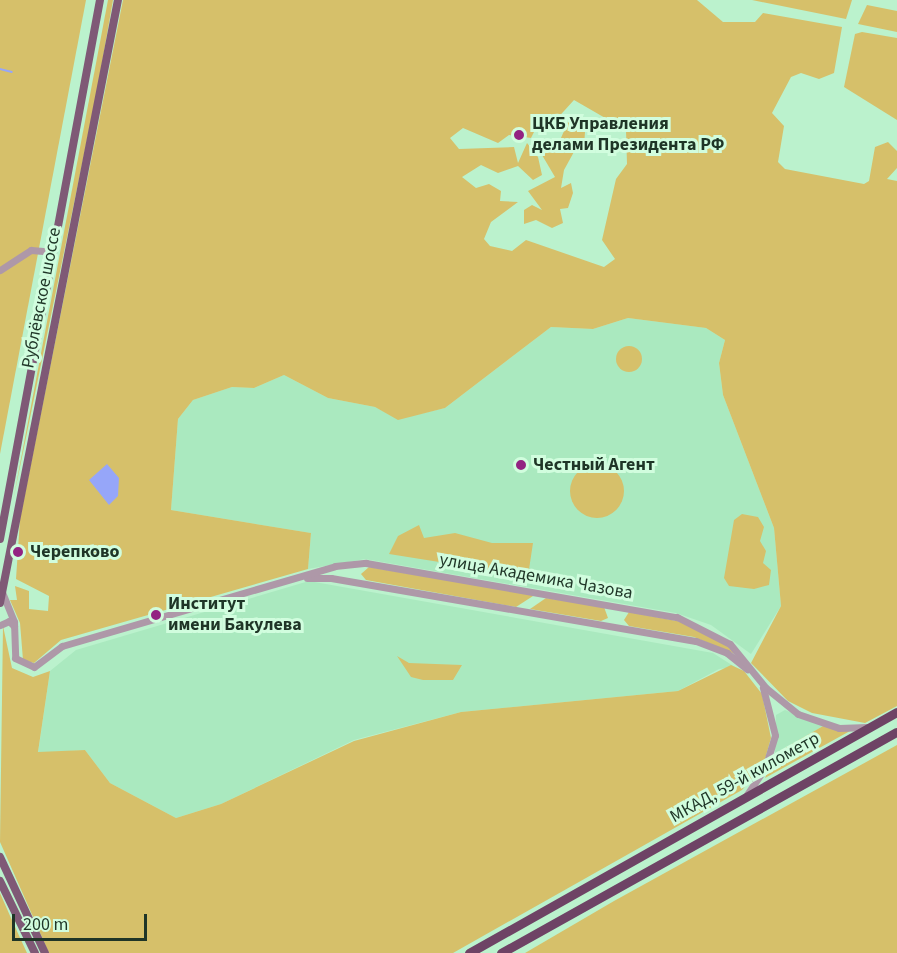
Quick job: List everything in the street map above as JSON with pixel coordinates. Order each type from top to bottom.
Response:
[{"type":"highway","name":"МКАД, 59-й километр","points":[[469,953],[897,712]]},
{"type":"highway","name":"МКАД, 59-й километр","points":[[501,953],[897,732]]},
{"type":"main road","name":"Рублёвское шоссе","points":[[0,539],[100,0]]},
{"type":"main road","name":"Рублёвское шоссе","points":[[0,603],[118,0]]},
{"type":"main road","points":[[0,857],[45,953]]},
{"type":"main road","points":[[0,881],[34,953]]},
{"type":"street","points":[[0,270],[31,250],[52,252]]},
{"type":"street","name":"улица Академика Чазова","points":[[2,591],[14,626],[15,658],[34,667],[62,646],[291,580],[366,563],[676,617],[730,644],[758,678],[786,706],[808,719],[839,728],[872,726]]},
{"type":"street","name":"улица Академика Чазова","points":[[291,580],[331,578],[696,640],[727,653],[758,678],[775,735],[765,768],[745,797]]},
{"type":"street","points":[[0,625],[9,621],[14,626]]},
{"type":"shaded area","points":[[0,0],[86,0],[0,454]]},
{"type":"shaded area","points":[[108,0],[113,0],[97,91],[13,501]]},
{"type":"shaded area","name":"ЦКБ Управления делами Президента РФ","points":[[123,0],[697,0],[723,22],[755,22],[763,13],[842,27],[834,73],[819,79],[801,73],[791,77],[772,113],[784,126],[778,162],[785,169],[864,184],[869,181],[875,147],[888,142],[897,151],[897,168],[887,179],[897,181],[897,706],[865,723],[812,713],[788,701],[751,663],[781,606],[774,528],[723,395],[719,363],[725,340],[706,328],[628,318],[593,329],[551,327],[445,408],[398,420],[375,407],[328,398],[284,375],[254,388],[232,387],[193,400],[178,419],[171,510],[311,533],[308,569],[61,640],[34,663],[23,660],[20,623],[10,600],[17,600],[15,586],[29,591],[29,609],[48,611],[49,596],[16,579],[20,519]],"holes":[[[574,100],[626,130],[627,164],[616,179],[602,240],[615,259],[604,267],[526,240],[512,251],[490,246],[484,239],[491,222],[518,202],[500,201],[501,191],[489,184],[476,188],[462,177],[481,165],[498,173],[518,166],[533,180],[542,175],[538,157],[527,143],[518,163],[514,147],[459,149],[450,138],[463,128],[498,143],[509,135],[531,138],[539,122],[554,122]]]},
{"type":"shaded area","points":[[752,0],[852,0],[846,19]]},
{"type":"shaded area","points":[[867,5],[897,11],[897,32],[858,24]]},
{"type":"shaded area","points":[[862,32],[897,38],[897,120],[844,87],[855,34]]},
{"type":"shaded area","points":[[568,122],[585,132],[584,147],[575,150],[564,170],[561,188],[571,183],[573,193],[568,208],[560,209],[563,223],[552,228],[536,220],[524,224],[524,210],[532,205],[542,210],[528,191],[555,177],[542,155],[557,147]]},
{"type":"shaded area","points":[[628,318],[706,328],[725,340],[719,363],[723,395],[774,528],[781,606],[751,654],[711,625],[676,613],[365,559],[308,569],[311,533],[171,510],[178,419],[193,400],[232,387],[254,388],[284,375],[328,398],[375,407],[398,419],[445,408],[551,327],[593,329]]},
{"type":"shaded area","points":[[629,346],[638,350],[642,359],[638,368],[629,372],[620,368],[616,359],[620,350]]},
{"type":"shaded area","points":[[592,464],[602,464],[612,468],[620,476],[624,491],[620,506],[612,514],[602,518],[592,518],[582,514],[574,506],[570,496],[570,486],[574,476],[582,468]]},
{"type":"shaded area","points":[[742,514],[758,517],[764,527],[760,541],[766,551],[763,563],[771,570],[769,585],[754,589],[729,586],[724,578],[734,520]]},
{"type":"shaded area","points":[[419,525],[424,538],[455,533],[492,543],[533,543],[528,576],[389,554],[398,536]]},
{"type":"shaded area","points":[[369,567],[533,596],[516,607],[366,580],[361,574]]},
{"type":"shaded area","points":[[309,581],[713,653],[735,667],[719,669],[678,691],[461,712],[354,740],[221,804],[176,818],[110,783],[85,750],[38,753],[50,671],[76,650]]},
{"type":"shaded area","points":[[546,598],[604,607],[608,618],[601,621],[530,609]]},
{"type":"shaded area","points":[[629,612],[682,622],[726,644],[735,654],[694,637],[629,626],[624,620]]},
{"type":"shaded area","points":[[3,626],[12,668],[33,677],[50,671],[38,752],[85,750],[110,783],[176,818],[221,804],[354,741],[461,712],[678,691],[731,665],[744,671],[762,694],[771,738],[763,766],[742,790],[453,953],[49,953],[0,842]]},
{"type":"shaded area","points":[[397,656],[409,663],[462,665],[453,680],[423,680],[411,677]]},
{"type":"shaded area","points":[[785,710],[823,726],[775,754],[776,715]]},
{"type":"shaded area","points":[[823,726],[850,731],[765,778],[775,754]]},
{"type":"shaded area","points":[[897,745],[897,953],[525,953],[614,901]]},
{"type":"shaded area","points":[[0,893],[11,918],[27,953],[0,953]]},
{"type":"water","points":[[107,464],[119,478],[118,496],[109,505],[89,480]]},
{"type":"waterway","points":[[0,69],[12,72]]},
{"type":"place","name":"ЦКБ Управления делами Президента РФ","points":[[519,135]]},
{"type":"place","name":"Честный Агент","points":[[521,465]]},
{"type":"place","name":"Черепково","points":[[18,552]]},
{"type":"place","name":"Институт имени Бакулева","points":[[156,615]]}]
